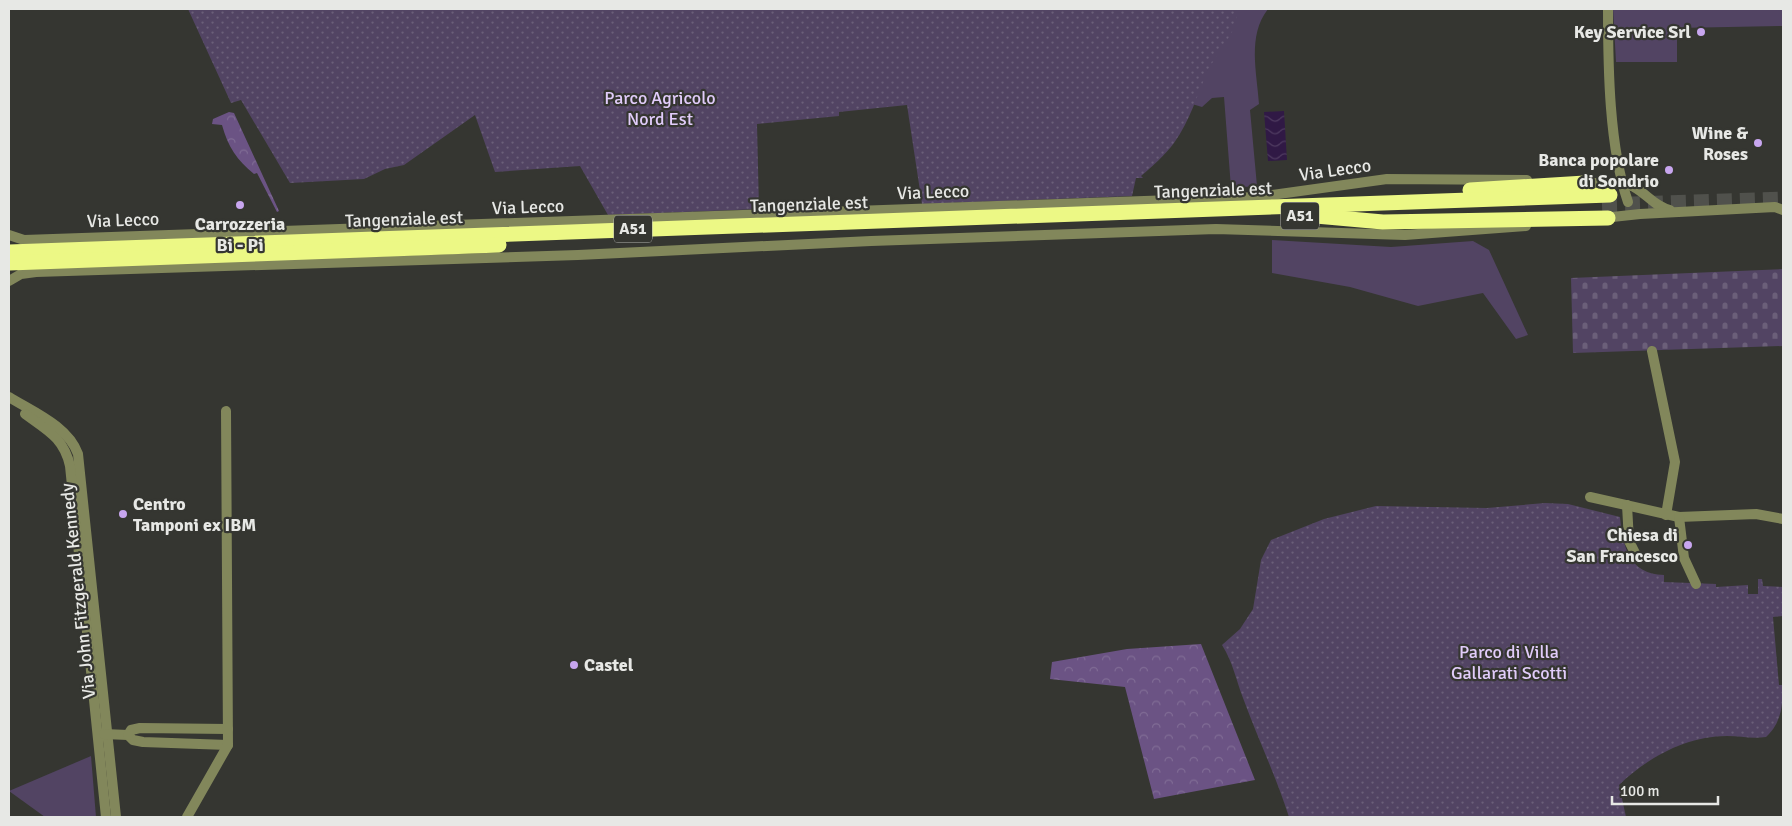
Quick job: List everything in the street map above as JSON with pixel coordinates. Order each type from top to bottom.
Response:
[{"type":"highway","points":[[1314,211],[1370,195],[1590,183]]},
{"type":"highway","points":[[1314,211],[1383,222],[1607,206]]},
{"type":"highway","name":"Tangenziale est","points":[[9,252],[1314,211],[1607,206]]},
{"type":"highway","name":"Tangenziale est","points":[[9,263],[1314,211]]},
{"type":"street","points":[[1608,9],[1610,80],[1622,184],[1628,202],[1640,214],[1648,204],[1645,197],[1634,194],[1628,202]]},
{"type":"street","points":[[1590,183],[1612,176],[1618,161]]},
{"type":"street","points":[[1618,161],[1624,176],[1634,188]]},
{"type":"street","name":"Via Lecco","points":[[9,235],[24,240],[1258,197],[1387,179],[1532,180],[1622,184],[1634,188],[1662,208],[1680,212]]},
{"type":"street","name":"Via Lecco","points":[[9,281],[21,274],[36,272],[528,257],[1216,229],[1405,235],[1607,206],[1640,214],[1780,207]]},
{"type":"street","points":[[1652,351],[1674,462],[1666,515]]},
{"type":"street","name":"Via John Fitzgerald Kennedy","points":[[9,397],[62,431],[72,441],[78,454],[109,734],[116,817]]},
{"type":"street","name":"Via John Fitzgerald Kennedy","points":[[9,405],[57,438],[66,449],[68,457],[106,817]]},
{"type":"street","points":[[186,817],[228,745],[226,411]]},
{"type":"street","points":[[1590,496],[1679,517],[1756,514],[1783,519]]},
{"type":"street","points":[[1627,506],[1629,541],[1635,553]]},
{"type":"street","points":[[1679,517],[1684,558],[1696,584]]},
{"type":"street","points":[[128,735],[131,730],[140,728],[228,729]]},
{"type":"street","points":[[98,734],[128,735],[133,740],[143,742],[228,745]]},
{"type":"green space","name":"Parco Agricolo Nord Est","points":[[188,9],[1237,9],[1234,28],[1208,70],[1180,135],[1167,152],[1141,176],[1143,178],[1136,178],[1132,196],[922,204],[907,105],[839,112],[839,116],[757,124],[759,209],[608,215],[580,166],[495,172],[475,115],[404,165],[385,169],[364,179],[290,183],[241,100],[231,103]]},
{"type":"green space","points":[[1235,9],[1268,9],[1257,31],[1255,42],[1255,67],[1259,104],[1250,110],[1257,186],[1231,188],[1224,97],[1212,98],[1202,107],[1192,104]]},
{"type":"green space","points":[[1613,9],[1783,9],[1783,26],[1677,28],[1677,62],[1616,62]]},
{"type":"green space","points":[[229,112],[234,113],[279,211],[277,212],[257,173],[254,174],[248,169],[234,152],[227,140],[222,125],[212,124],[213,119]]},
{"type":"green space","points":[[1272,240],[1391,247],[1473,241],[1489,250],[1528,335],[1516,339],[1483,293],[1418,306],[1350,287],[1272,273]]},
{"type":"green space","points":[[1783,269],[1783,346],[1573,353],[1571,278]]},
{"type":"green space","name":"Parco di Villa Gallarati Scotti","points":[[1545,503],[1568,504],[1620,517],[1626,548],[1635,564],[1642,570],[1664,575],[1664,582],[1716,584],[1716,587],[1748,585],[1748,594],[1758,594],[1758,579],[1762,579],[1763,586],[1783,587],[1783,616],[1773,617],[1779,685],[1783,685],[1782,700],[1778,720],[1771,732],[1766,737],[1712,737],[1682,744],[1668,750],[1642,766],[1619,785],[1626,817],[1289,817],[1243,698],[1232,664],[1222,645],[1240,629],[1253,609],[1261,560],[1271,540],[1324,519],[1376,506],[1487,508]]},
{"type":"green space","points":[[1201,644],[1255,780],[1154,799],[1125,687],[1050,679],[1052,662],[1127,649]]},
{"type":"green space","points":[[91,756],[96,817],[45,817],[9,791]]},
{"type":"water","points":[[1284,111],[1287,160],[1268,161],[1264,112]]},
{"type":"tunnel","points":[[1602,205],[1783,199]]},
{"type":"place","name":"Key Service Srl","points":[[1701,32]]},
{"type":"place","name":"Wine & Roses","points":[[1758,143]]},
{"type":"place","name":"Banca popolare di Sondrio","points":[[1669,170]]},
{"type":"place","name":"Carrozzeria Bi - Pi","points":[[240,205]]},
{"type":"place","name":"Centro Tamponi ex IBM","points":[[123,514]]},
{"type":"place","name":"Chiesa di San Francesco","points":[[1688,545]]},
{"type":"place","name":"Castel","points":[[574,665]]}]
